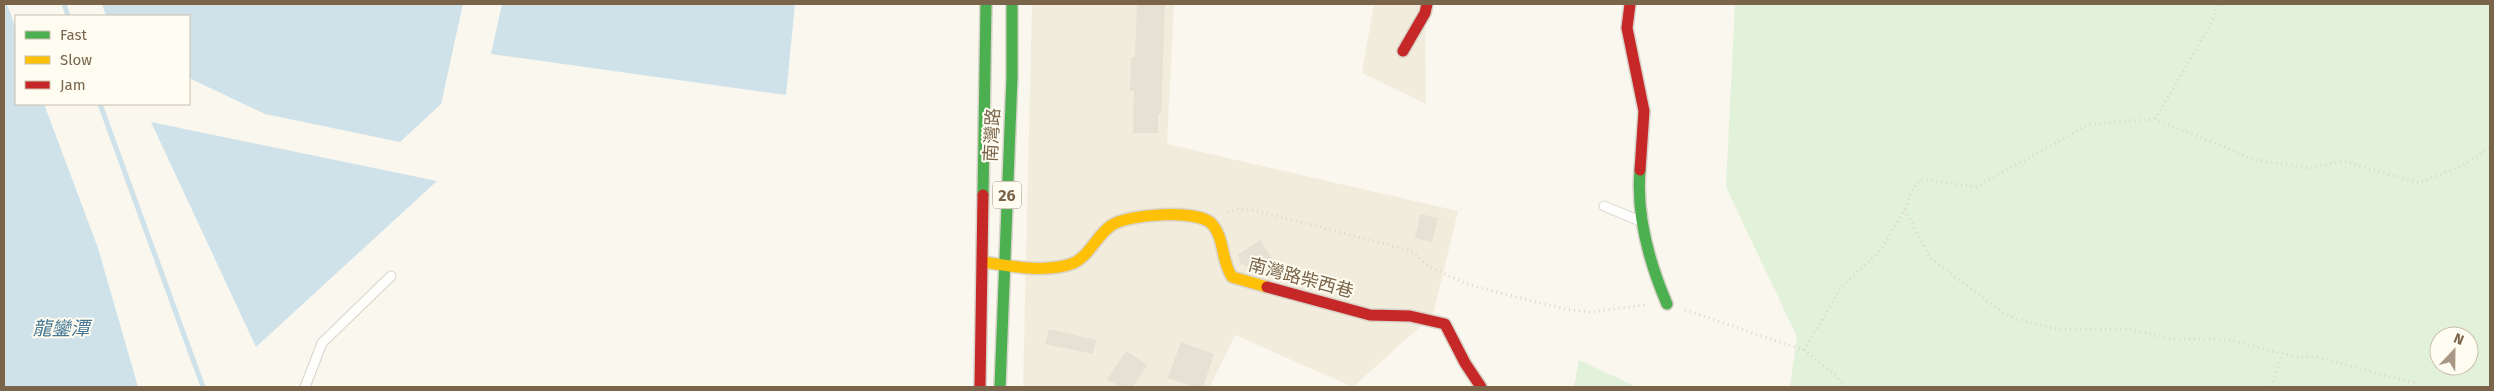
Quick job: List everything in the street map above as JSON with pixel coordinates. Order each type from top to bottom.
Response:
[{"type":"street","name":"南灣路","points":[[980,387],[986,4]]},
{"type":"street","name":"南灣路","points":[[1000,387],[1012,77],[1012,4]]},
{"type":"street","points":[[1403,51],[1425,13],[1427,4]]},
{"type":"street","points":[[1630,4],[1627,28],[1644,111],[1639,178],[1642,222],[1653,272],[1667,304]]},
{"type":"street","points":[[983,262],[1004,265],[1060,267],[1075,263],[1112,223],[1130,217],[1193,216],[1209,221]]},
{"type":"street","name":"南灣路柴西巷","points":[[1209,221],[1220,235],[1224,269],[1232,277],[1370,315],[1410,316],[1445,324],[1465,363],[1481,387]]},
{"type":"lane","points":[[1604,206],[1642,222]]},
{"type":"lane","points":[[305,387],[322,343],[391,276]]},
{"type":"path","points":[[2154,119],[2211,24],[2218,4]]},
{"type":"path","points":[[1804,350],[1842,286],[1879,252],[1905,210],[1910,193],[1921,180],[1976,187],[2090,124],[2154,119],[2256,160],[2310,168],[2343,161],[2419,183],[2464,165],[2490,148]]},
{"type":"path","points":[[1209,221],[1237,209],[1258,211],[1411,252],[1428,266],[1469,285],[1564,309],[1589,312],[1667,304],[1804,350],[1834,374],[1846,387]]},
{"type":"path","points":[[1905,210],[1931,259],[2002,312],[2017,319],[2058,329],[2130,329],[2172,339],[2226,339],[2282,354],[2296,357],[2317,357],[2388,374],[2414,383],[2416,387]]},
{"type":"path","points":[[2272,387],[2282,354]]},
{"type":"shaded area","points":[[1032,4],[1174,4],[1167,144],[1458,211],[1433,315],[1353,387],[1235,335],[1210,387],[1023,387]]},
{"type":"shaded area","points":[[1374,4],[1425,4],[1426,104],[1362,73]]},
{"type":"green space","points":[[1735,4],[2490,4],[2490,387],[1790,387],[1797,337],[1726,187]]},
{"type":"green space","points":[[1579,360],[1637,387],[1574,387]]},
{"type":"water","name":"龍鑾潭","points":[[4,4],[7,4],[15,26],[15,105],[44,105],[98,248],[138,387],[4,387]]},
{"type":"water","points":[[102,4],[463,4],[441,104],[400,142],[265,114],[190,78],[190,15],[106,15]]},
{"type":"water","points":[[502,4],[795,4],[786,95],[491,54]]},
{"type":"water","points":[[151,122],[437,181],[256,347]]},
{"type":"building","points":[[1137,4],[1165,4],[1161,114],[1158,114],[1158,133],[1133,133],[1134,91],[1130,91],[1131,57],[1135,57]]},
{"type":"building","points":[[1420,214],[1438,218],[1432,242],[1415,238]]},
{"type":"building","points":[[1260,240],[1272,258],[1257,268],[1241,264],[1238,255]]},
{"type":"building","points":[[1049,329],[1096,340],[1093,354],[1045,344]]},
{"type":"building","points":[[1181,342],[1214,354],[1203,387],[1195,387],[1168,378]]},
{"type":"building","points":[[1126,351],[1147,365],[1133,387],[1120,387],[1107,379]]},
{"type":"waterway","points":[[64,4],[68,15]]},
{"type":"waterway","points":[[100,105],[203,387]]},
{"type":"traffic: fast","points":[[983,195],[986,4]]},
{"type":"traffic: fast","points":[[1000,387],[1012,77],[1012,4]]},
{"type":"traffic: fast","points":[[1640,170],[1640,204],[1645,238],[1649,255],[1667,304]]},
{"type":"traffic: slow","points":[[983,262],[1027,268],[1061,267],[1083,257],[1106,229],[1120,221],[1147,216],[1193,216],[1204,219],[1212,224],[1216,230],[1232,277],[1267,287]]},
{"type":"traffic: jam","points":[[1403,51],[1425,13],[1427,4]]},
{"type":"traffic: jam","points":[[1630,4],[1627,28],[1644,111],[1640,170]]},
{"type":"traffic: jam","points":[[980,387],[983,195]]},
{"type":"traffic: jam","points":[[1267,287],[1370,315],[1410,316],[1445,324],[1465,363],[1481,387]]}]
